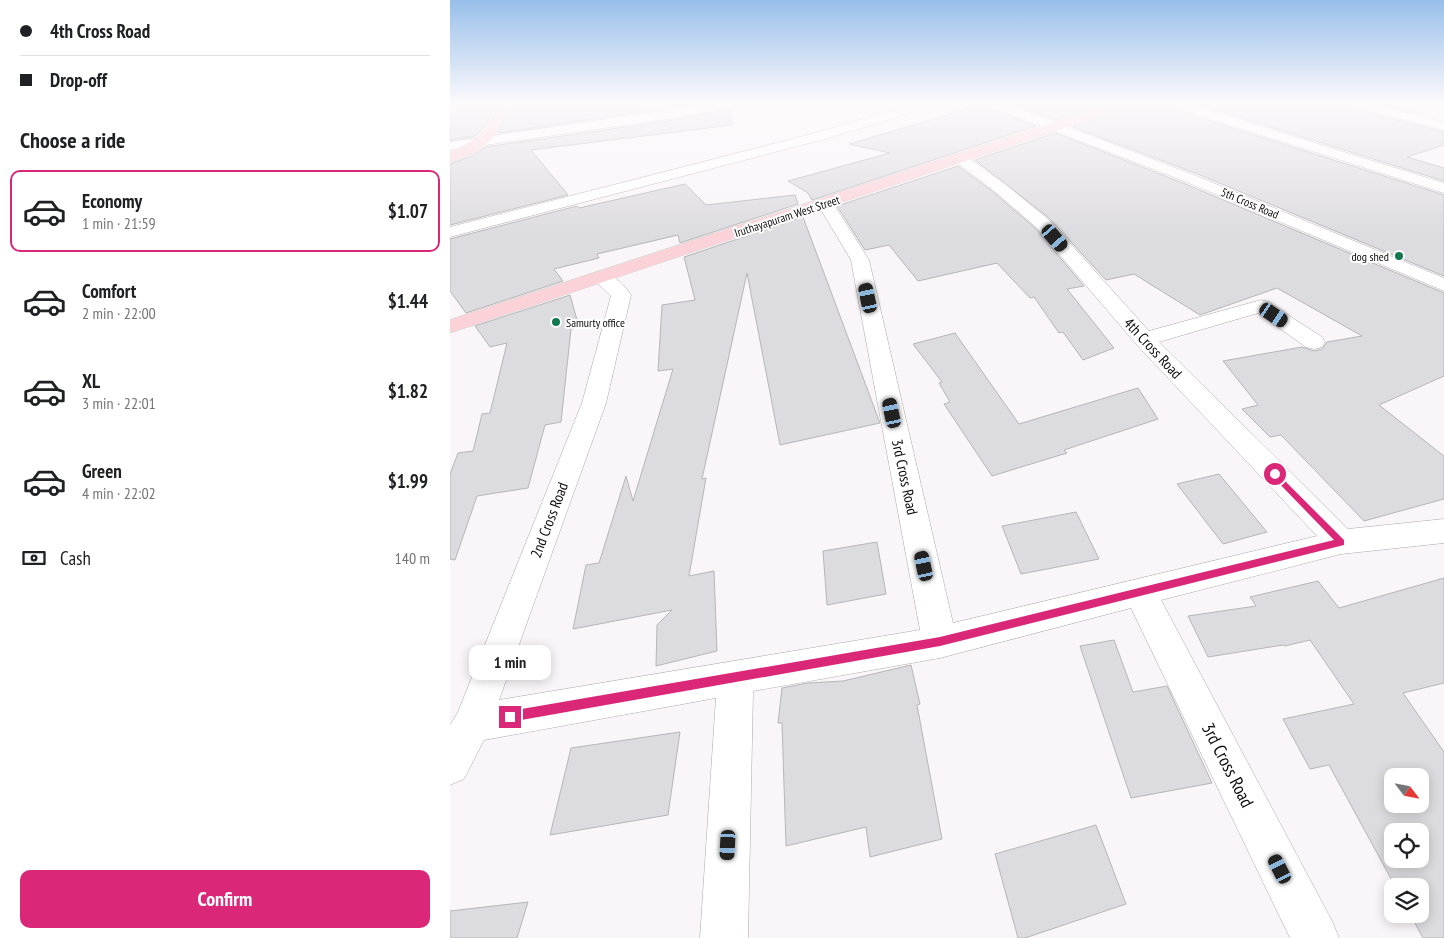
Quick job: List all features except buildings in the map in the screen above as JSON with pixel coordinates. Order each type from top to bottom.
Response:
[{"type":"main road","points":[[450,158],[470,148]]},
{"type":"main road","name":"Iruthayapuram West Street","points":[[450,327],[994,148]]},
{"type":"street","points":[[450,232],[775,148]]},
{"type":"street","name":"5th Cross Road","points":[[1109,148],[1189,178],[1444,285]]},
{"type":"street","points":[[1316,148],[1444,188]]},
{"type":"street","name":"4th Cross Road","points":[[961,159],[999,187],[1042,223],[1144,339],[1341,542]]},
{"type":"street","name":"3rd Cross Road","points":[[825,203],[860,260],[940,642]]},
{"type":"street","name":"2nd Cross Road","points":[[450,764],[472,723],[594,403],[621,295],[601,277]]},
{"type":"street","points":[[1144,339],[1261,306],[1314,342]]},
{"type":"street","points":[[472,723],[940,642],[1341,542],[1444,531]]},
{"type":"street","name":"3rd Cross Road","points":[[1140,592],[1315,938]]},
{"type":"street","points":[[724,938],[735,678]]},
{"type":"place","name":"dog shed","points":[[1399,256]]},
{"type":"place","name":"Samurty office","points":[[556,322]]},
{"type":"route","points":[[510,717],[940,642],[1341,542],[1275,474]]}]
